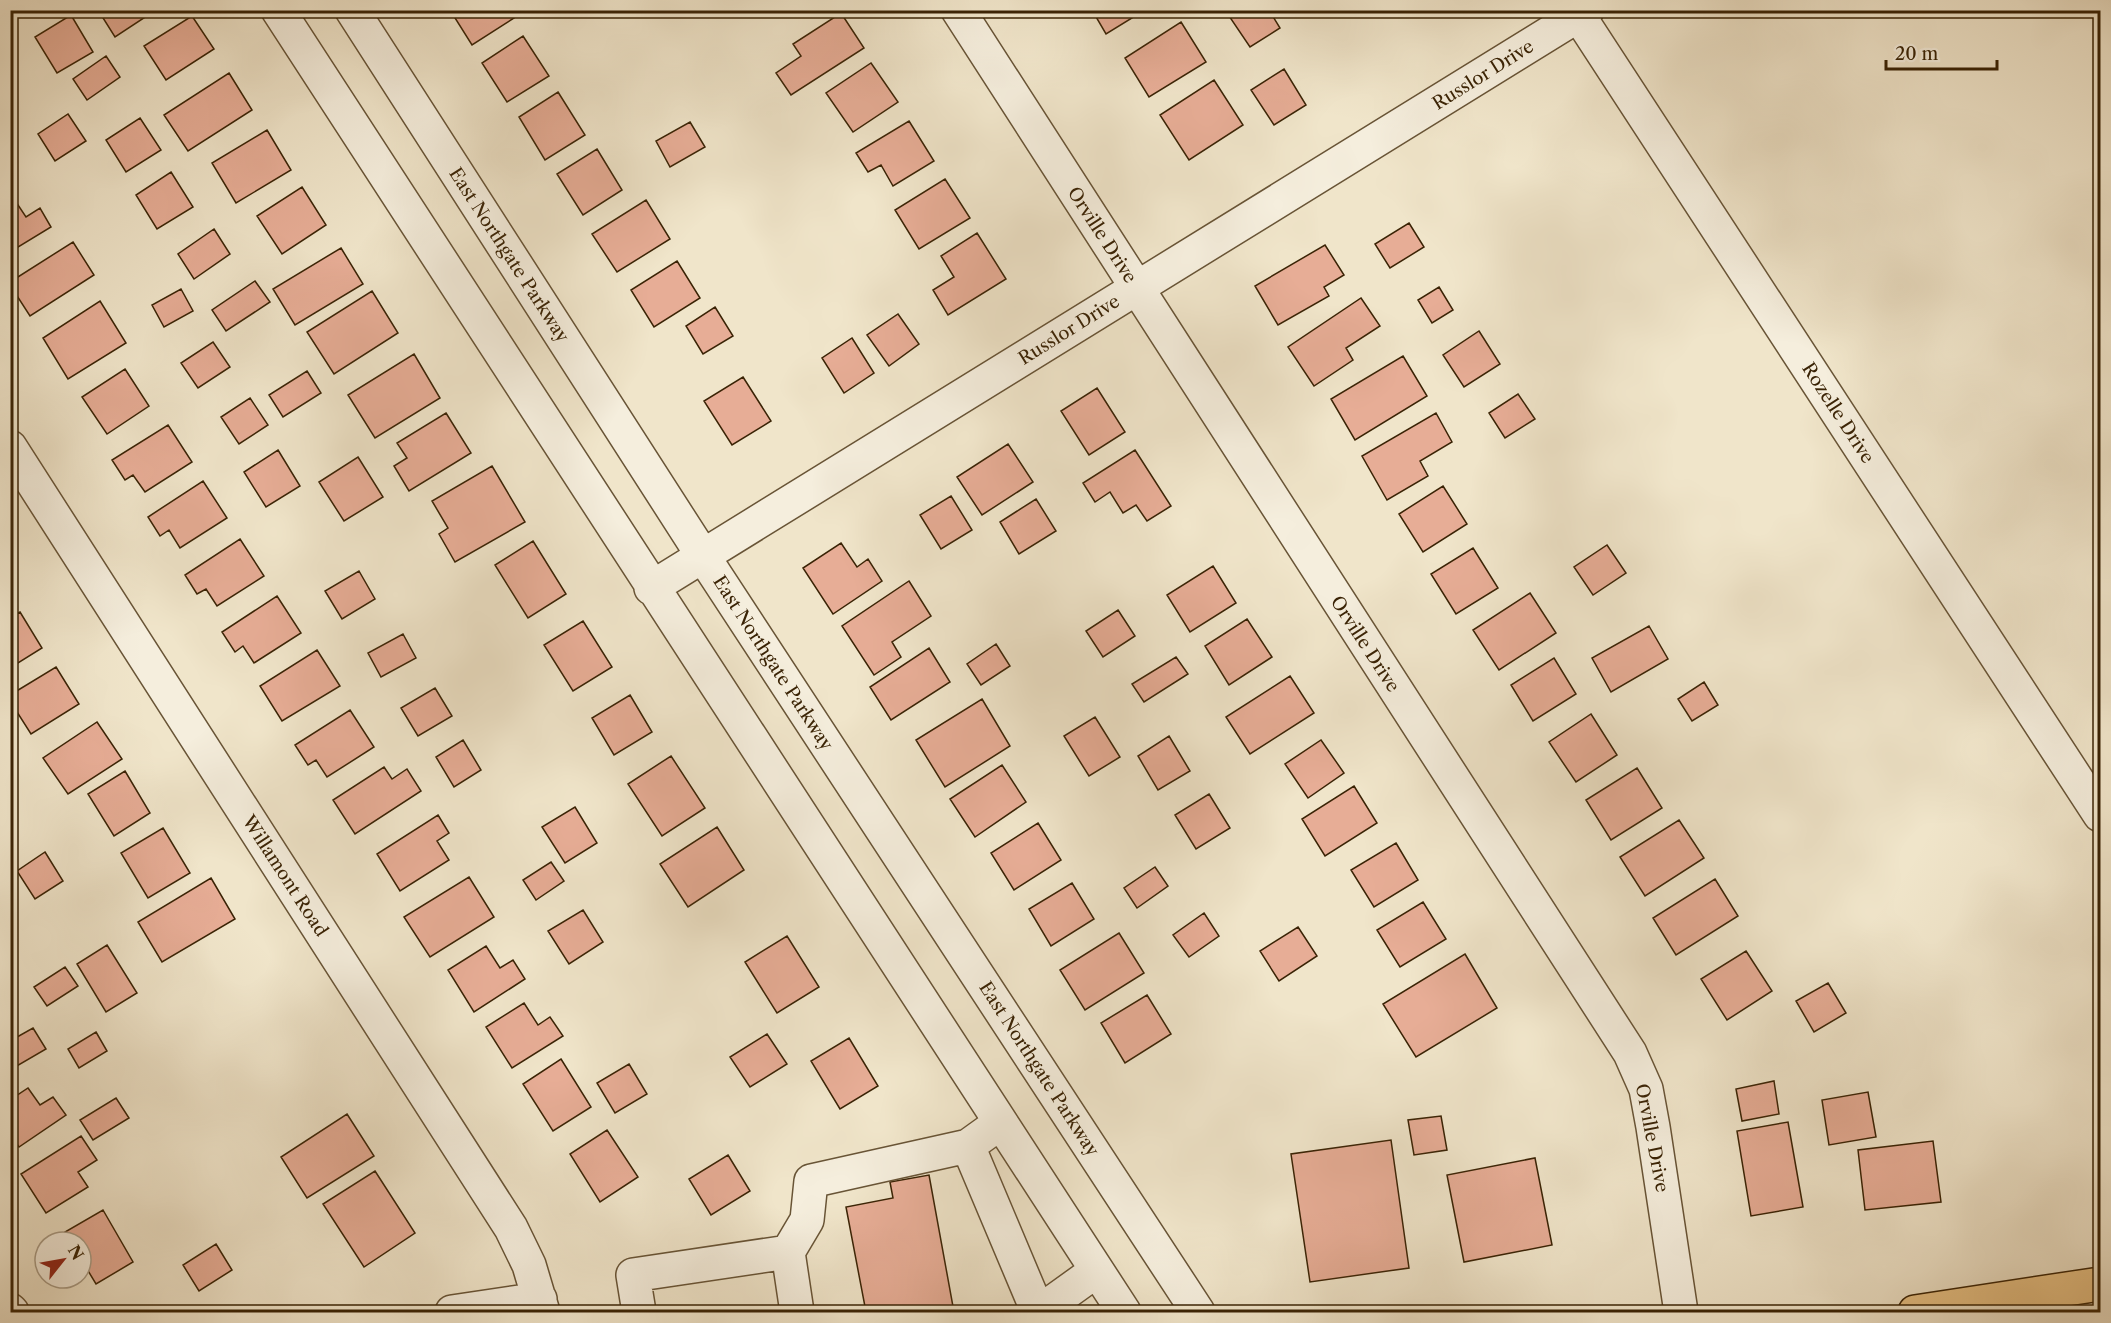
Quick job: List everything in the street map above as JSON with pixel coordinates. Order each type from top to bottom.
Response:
[{"type":"main road","points":[[1915,1312],[2100,1284]]},
{"type":"street","points":[[278,10],[651,588],[1124,1312]]},
{"type":"street","name":"East Northgate Parkway","points":[[352,10],[703,556],[1198,1312]]},
{"type":"street","name":"Orville Drive","points":[[958,10],[1630,1053],[1646,1089],[1681,1312]]},
{"type":"street","name":"Russlor Drive","points":[[651,588],[1137,289],[1580,12]]},
{"type":"street","name":"Rozelle Drive","points":[[1580,12],[2100,815]]},
{"type":"street","name":"Willamont Road","points":[[10,447],[511,1228],[529,1265],[541,1306]]},
{"type":"street","points":[[797,1312],[788,1252],[807,1220],[811,1181],[968,1146],[1000,1123]]},
{"type":"street","points":[[968,1146],[1038,1312],[1096,1271]]},
{"type":"street","points":[[639,1312],[633,1275],[788,1252]]},
{"type":"street","points":[[452,1312],[541,1306]]},
{"type":"building","points":[[98,10],[156,10],[115,37]]},
{"type":"building","points":[[450,10],[509,10],[514,18],[472,45]]},
{"type":"building","points":[[1092,10],[1145,10],[1106,34]]},
{"type":"building","points":[[1231,10],[1269,10],[1280,28],[1250,47],[1227,13]]},
{"type":"building","points":[[841,13],[864,48],[791,95],[776,73],[801,56],[793,44]]},
{"type":"building","points":[[71,15],[93,52],[57,73],[35,37]]},
{"type":"building","points":[[192,16],[214,49],[166,80],[144,46]]},
{"type":"building","points":[[1181,22],[1206,62],[1149,97],[1125,58]]},
{"type":"building","points":[[523,36],[549,76],[507,102],[482,63]]},
{"type":"building","points":[[106,56],[120,77],[87,100],[73,79]]},
{"type":"building","points":[[871,63],[898,102],[853,132],[826,93]]},
{"type":"building","points":[[1284,69],[1306,105],[1274,125],[1251,90]]},
{"type":"building","points":[[229,73],[252,110],[188,151],[164,115]]},
{"type":"building","points":[[1214,80],[1243,125],[1189,160],[1160,115]]},
{"type":"building","points":[[558,92],[585,135],[545,160],[519,117]]},
{"type":"building","points":[[68,114],[86,141],[55,161],[38,134]]},
{"type":"building","points":[[140,118],[161,150],[126,172],[106,140]]},
{"type":"building","points":[[909,121],[934,161],[893,186],[881,165],[868,172],[856,153]]},
{"type":"building","points":[[690,122],[705,147],[670,167],[656,141]]},
{"type":"building","points":[[267,130],[291,170],[236,203],[212,163]]},
{"type":"building","points":[[597,149],[622,190],[583,215],[557,174]]},
{"type":"building","points":[[171,172],[193,207],[157,229],[136,195]]},
{"type":"building","points":[[945,179],[970,218],[919,249],[895,210]]},
{"type":"building","points":[[302,187],[326,225],[282,254],[257,216]]},
{"type":"building","points":[[14,199],[26,217],[40,208],[51,227],[10,252],[10,202]]},
{"type":"building","points":[[646,200],[670,239],[617,272],[592,234]]},
{"type":"building","points":[[1409,223],[1424,247],[1390,268],[1375,244]]},
{"type":"building","points":[[214,229],[230,254],[194,279],[178,254]]},
{"type":"building","points":[[977,233],[1006,279],[948,315],[933,290],[954,277],[941,256]]},
{"type":"building","points":[[73,242],[94,275],[30,316],[10,282]]},
{"type":"building","points":[[1325,245],[1344,275],[1324,287],[1329,296],[1278,325],[1255,286]]},
{"type":"building","points":[[341,248],[363,284],[295,325],[273,289]]},
{"type":"building","points":[[677,261],[700,298],[654,327],[631,290]]},
{"type":"building","points":[[255,281],[270,302],[226,331],[212,310]]},
{"type":"building","points":[[1439,287],[1453,310],[1432,323],[1418,300]]},
{"type":"building","points":[[181,289],[193,311],[164,327],[152,305]]},
{"type":"building","points":[[372,291],[398,333],[334,374],[307,332]]},
{"type":"building","points":[[1361,298],[1380,326],[1346,348],[1353,360],[1314,386],[1288,347]]},
{"type":"building","points":[[100,301],[126,343],[68,379],[43,338]]},
{"type":"building","points":[[715,307],[733,336],[703,354],[686,326]]},
{"type":"building","points":[[898,314],[919,344],[889,366],[867,335]]},
{"type":"building","points":[[1479,331],[1500,364],[1464,387],[1443,355]]},
{"type":"building","points":[[852,338],[874,373],[844,393],[822,358]]},
{"type":"building","points":[[213,342],[230,367],[198,388],[181,363]]},
{"type":"building","points":[[414,354],[440,398],[375,438],[348,395]]},
{"type":"building","points":[[1403,356],[1427,396],[1355,440],[1331,399]]},
{"type":"building","points":[[125,369],[149,406],[107,434],[82,397]]},
{"type":"building","points":[[307,371],[321,393],[283,417],[269,395]]},
{"type":"building","points":[[743,377],[771,421],[732,445],[704,401]]},
{"type":"building","points":[[1097,388],[1125,432],[1089,455],[1061,411]]},
{"type":"building","points":[[1518,394],[1535,419],[1505,438],[1489,413]]},
{"type":"building","points":[[250,398],[268,425],[239,444],[221,417]]},
{"type":"building","points":[[446,413],[471,453],[409,491],[394,466],[407,458],[397,443]]},
{"type":"building","points":[[1436,413],[1452,442],[1420,461],[1428,476],[1387,500],[1362,456]]},
{"type":"building","points":[[168,425],[192,462],[145,492],[133,475],[125,480],[112,460]]},
{"type":"building","points":[[1008,444],[1033,482],[982,515],[957,477]]},
{"type":"building","points":[[278,450],[300,486],[266,507],[244,472]]},
{"type":"building","points":[[1135,450],[1171,506],[1147,521],[1136,505],[1123,513],[1110,492],[1095,502],[1083,483]]},
{"type":"building","points":[[358,457],[383,497],[344,521],[319,482]]},
{"type":"building","points":[[492,466],[525,522],[455,562],[439,534],[448,528],[432,501]]},
{"type":"building","points":[[203,481],[227,518],[180,548],[169,530],[160,536],[148,517]]},
{"type":"building","points":[[1443,486],[1467,524],[1423,552],[1399,514]]},
{"type":"building","points":[[951,496],[972,530],[941,549],[920,515]]},
{"type":"building","points":[[1036,499],[1056,531],[1019,554],[1000,522]]},
{"type":"building","points":[[240,539],[264,576],[217,606],[206,589],[197,594],[185,575]]},
{"type":"building","points":[[533,541],[566,594],[528,618],[495,565]]},
{"type":"building","points":[[841,543],[857,567],[868,559],[882,581],[833,614],[803,568]]},
{"type":"building","points":[[1607,545],[1626,573],[1593,595],[1574,567]]},
{"type":"building","points":[[1473,548],[1498,588],[1456,614],[1431,574]]},
{"type":"building","points":[[1213,566],[1236,603],[1190,632],[1167,595]]},
{"type":"building","points":[[359,571],[375,599],[342,619],[325,591]]},
{"type":"building","points":[[909,581],[931,616],[892,642],[901,657],[874,675],[842,626]]},
{"type":"building","points":[[1530,593],[1556,633],[1499,670],[1473,630]]},
{"type":"building","points":[[277,596],[301,633],[254,663],[243,646],[235,652],[222,632]]},
{"type":"building","points":[[1118,610],[1135,636],[1103,657],[1086,631]]},
{"type":"building","points":[[20,612],[42,648],[10,668],[10,617]]},
{"type":"building","points":[[1247,619],[1272,657],[1229,685],[1205,646]]},
{"type":"building","points":[[583,621],[612,667],[573,691],[544,645]]},
{"type":"building","points":[[1649,626],[1668,659],[1611,692],[1592,658]]},
{"type":"building","points":[[403,634],[416,658],[381,677],[368,653]]},
{"type":"building","points":[[996,644],[1010,666],[981,685],[967,664]]},
{"type":"building","points":[[929,648],[950,682],[891,720],[870,687]]},
{"type":"building","points":[[317,650],[340,686],[282,721],[260,686]]},
{"type":"building","points":[[1176,657],[1188,674],[1144,702],[1132,684]]},
{"type":"building","points":[[1554,658],[1576,694],[1533,721],[1511,685]]},
{"type":"building","points":[[56,667],[79,704],[31,734],[10,701],[10,695]]},
{"type":"building","points":[[1290,676],[1314,713],[1250,754],[1226,717]]},
{"type":"building","points":[[1704,682],[1718,705],[1692,721],[1678,699]]},
{"type":"building","points":[[435,688],[452,716],[418,736],[401,708]]},
{"type":"building","points":[[630,695],[652,732],[614,755],[592,718]]},
{"type":"building","points":[[982,699],[1010,746],[945,787],[916,740]]},
{"type":"building","points":[[350,710],[374,747],[327,777],[316,760],[308,765],[295,745]]},
{"type":"building","points":[[1591,714],[1617,755],[1576,782],[1549,742]]},
{"type":"building","points":[[1095,717],[1120,757],[1089,776],[1064,736]]},
{"type":"building","points":[[97,722],[122,759],[68,794],[43,758]]},
{"type":"building","points":[[1169,736],[1190,771],[1158,790],[1138,756]]},
{"type":"building","points":[[463,740],[481,770],[454,787],[436,757]]},
{"type":"building","points":[[1321,740],[1344,773],[1308,798],[1285,764]]},
{"type":"building","points":[[671,756],[705,808],[662,836],[628,784]]},
{"type":"building","points":[[1002,765],[1026,802],[975,837],[950,799]]},
{"type":"building","points":[[384,767],[392,779],[407,769],[421,791],[355,834],[333,800]]},
{"type":"building","points":[[1637,768],[1662,808],[1611,840],[1586,800]]},
{"type":"building","points":[[125,771],[150,813],[114,836],[88,794]]},
{"type":"building","points":[[1354,786],[1377,823],[1325,856],[1302,819]]},
{"type":"building","points":[[1209,794],[1230,828],[1196,849],[1175,815]]},
{"type":"building","points":[[575,807],[597,843],[565,863],[542,827]]},
{"type":"building","points":[[438,815],[449,833],[437,841],[449,860],[400,891],[377,854]]},
{"type":"building","points":[[1679,820],[1704,858],[1645,896],[1620,857]]},
{"type":"building","points":[[1038,823],[1061,860],[1014,890],[991,853]]},
{"type":"building","points":[[717,827],[744,870],[688,907],[660,864]]},
{"type":"building","points":[[163,828],[190,873],[148,898],[121,853]]},
{"type":"building","points":[[1396,843],[1418,880],[1374,907],[1351,870]]},
{"type":"building","points":[[45,852],[63,881],[35,899],[17,871]]},
{"type":"building","points":[[551,862],[564,881],[536,900],[523,880]]},
{"type":"building","points":[[1155,867],[1168,886],[1137,908],[1124,888]]},
{"type":"building","points":[[469,877],[494,917],[430,957],[404,917]]},
{"type":"building","points":[[211,878],[235,919],[162,962],[138,922]]},
{"type":"building","points":[[1715,879],[1738,916],[1676,955],[1653,918]]},
{"type":"building","points":[[1072,883],[1094,919],[1051,946],[1029,909]]},
{"type":"building","points":[[1423,902],[1446,939],[1400,967],[1377,930]]},
{"type":"building","points":[[583,910],[603,942],[569,964],[548,931]]},
{"type":"building","points":[[1204,913],[1219,936],[1189,957],[1173,935]]},
{"type":"building","points":[[1298,927],[1317,956],[1279,981],[1260,951]]},
{"type":"building","points":[[1119,933],[1144,973],[1085,1010],[1060,970]]},
{"type":"building","points":[[787,936],[819,987],[777,1013],[745,962]]},
{"type":"building","points":[[107,945],[137,993],[106,1012],[77,964]]},
{"type":"building","points":[[486,946],[500,968],[513,960],[525,979],[474,1012],[448,970]]},
{"type":"building","points":[[1746,951],[1772,991],[1727,1020],[1701,979]]},
{"type":"building","points":[[1465,954],[1497,1008],[1416,1057],[1383,1004]]},
{"type":"building","points":[[65,967],[78,986],[47,1006],[34,987]]},
{"type":"building","points":[[1828,983],[1846,1013],[1814,1032],[1796,1001]]},
{"type":"building","points":[[1147,995],[1171,1034],[1125,1063],[1101,1023]]},
{"type":"building","points":[[524,1003],[538,1025],[550,1017],[563,1036],[512,1068],[486,1027]]},
{"type":"building","points":[[33,1028],[46,1049],[10,1070],[10,1041]]},
{"type":"building","points":[[96,1032],[107,1051],[79,1068],[68,1049]]},
{"type":"building","points":[[767,1034],[787,1064],[750,1087],[730,1057]]},
{"type":"building","points":[[849,1038],[878,1086],[840,1109],[811,1061]]},
{"type":"building","points":[[561,1059],[591,1107],[553,1131],[523,1084]]},
{"type":"building","points":[[629,1064],[647,1094],[615,1113],[597,1083]]},
{"type":"building","points":[[1774,1081],[1779,1114],[1742,1121],[1736,1089]]},
{"type":"building","points":[[28,1088],[40,1105],[53,1097],[66,1115],[19,1147],[10,1134],[10,1100]]},
{"type":"building","points":[[1868,1092],[1876,1137],[1829,1145],[1822,1100]]},
{"type":"building","points":[[116,1098],[129,1118],[93,1140],[80,1120]]},
{"type":"building","points":[[347,1114],[374,1156],[307,1198],[281,1157]]},
{"type":"building","points":[[1441,1116],[1447,1150],[1414,1155],[1408,1120]]},
{"type":"building","points":[[1788,1122],[1803,1207],[1751,1216],[1737,1131]]},
{"type":"building","points":[[607,1130],[638,1177],[600,1202],[570,1154]]},
{"type":"building","points":[[81,1136],[97,1160],[78,1172],[88,1187],[46,1213],[21,1174]]},
{"type":"building","points":[[1391,1140],[1409,1268],[1310,1282],[1291,1154]]},
{"type":"building","points":[[1933,1141],[1941,1202],[1865,1210],[1858,1150]]},
{"type":"building","points":[[728,1155],[750,1191],[711,1215],[689,1179]]},
{"type":"building","points":[[1535,1158],[1552,1245],[1464,1262],[1447,1175]]},
{"type":"building","points":[[375,1171],[415,1233],[364,1267],[323,1204]]},
{"type":"building","points":[[929,1175],[954,1312],[866,1312],[846,1207],[893,1198],[890,1182]]},
{"type":"building","points":[[103,1210],[133,1262],[96,1284],[93,1279],[93,1230],[68,1230]]},
{"type":"building","points":[[216,1244],[232,1270],[199,1291],[183,1265]]}]
